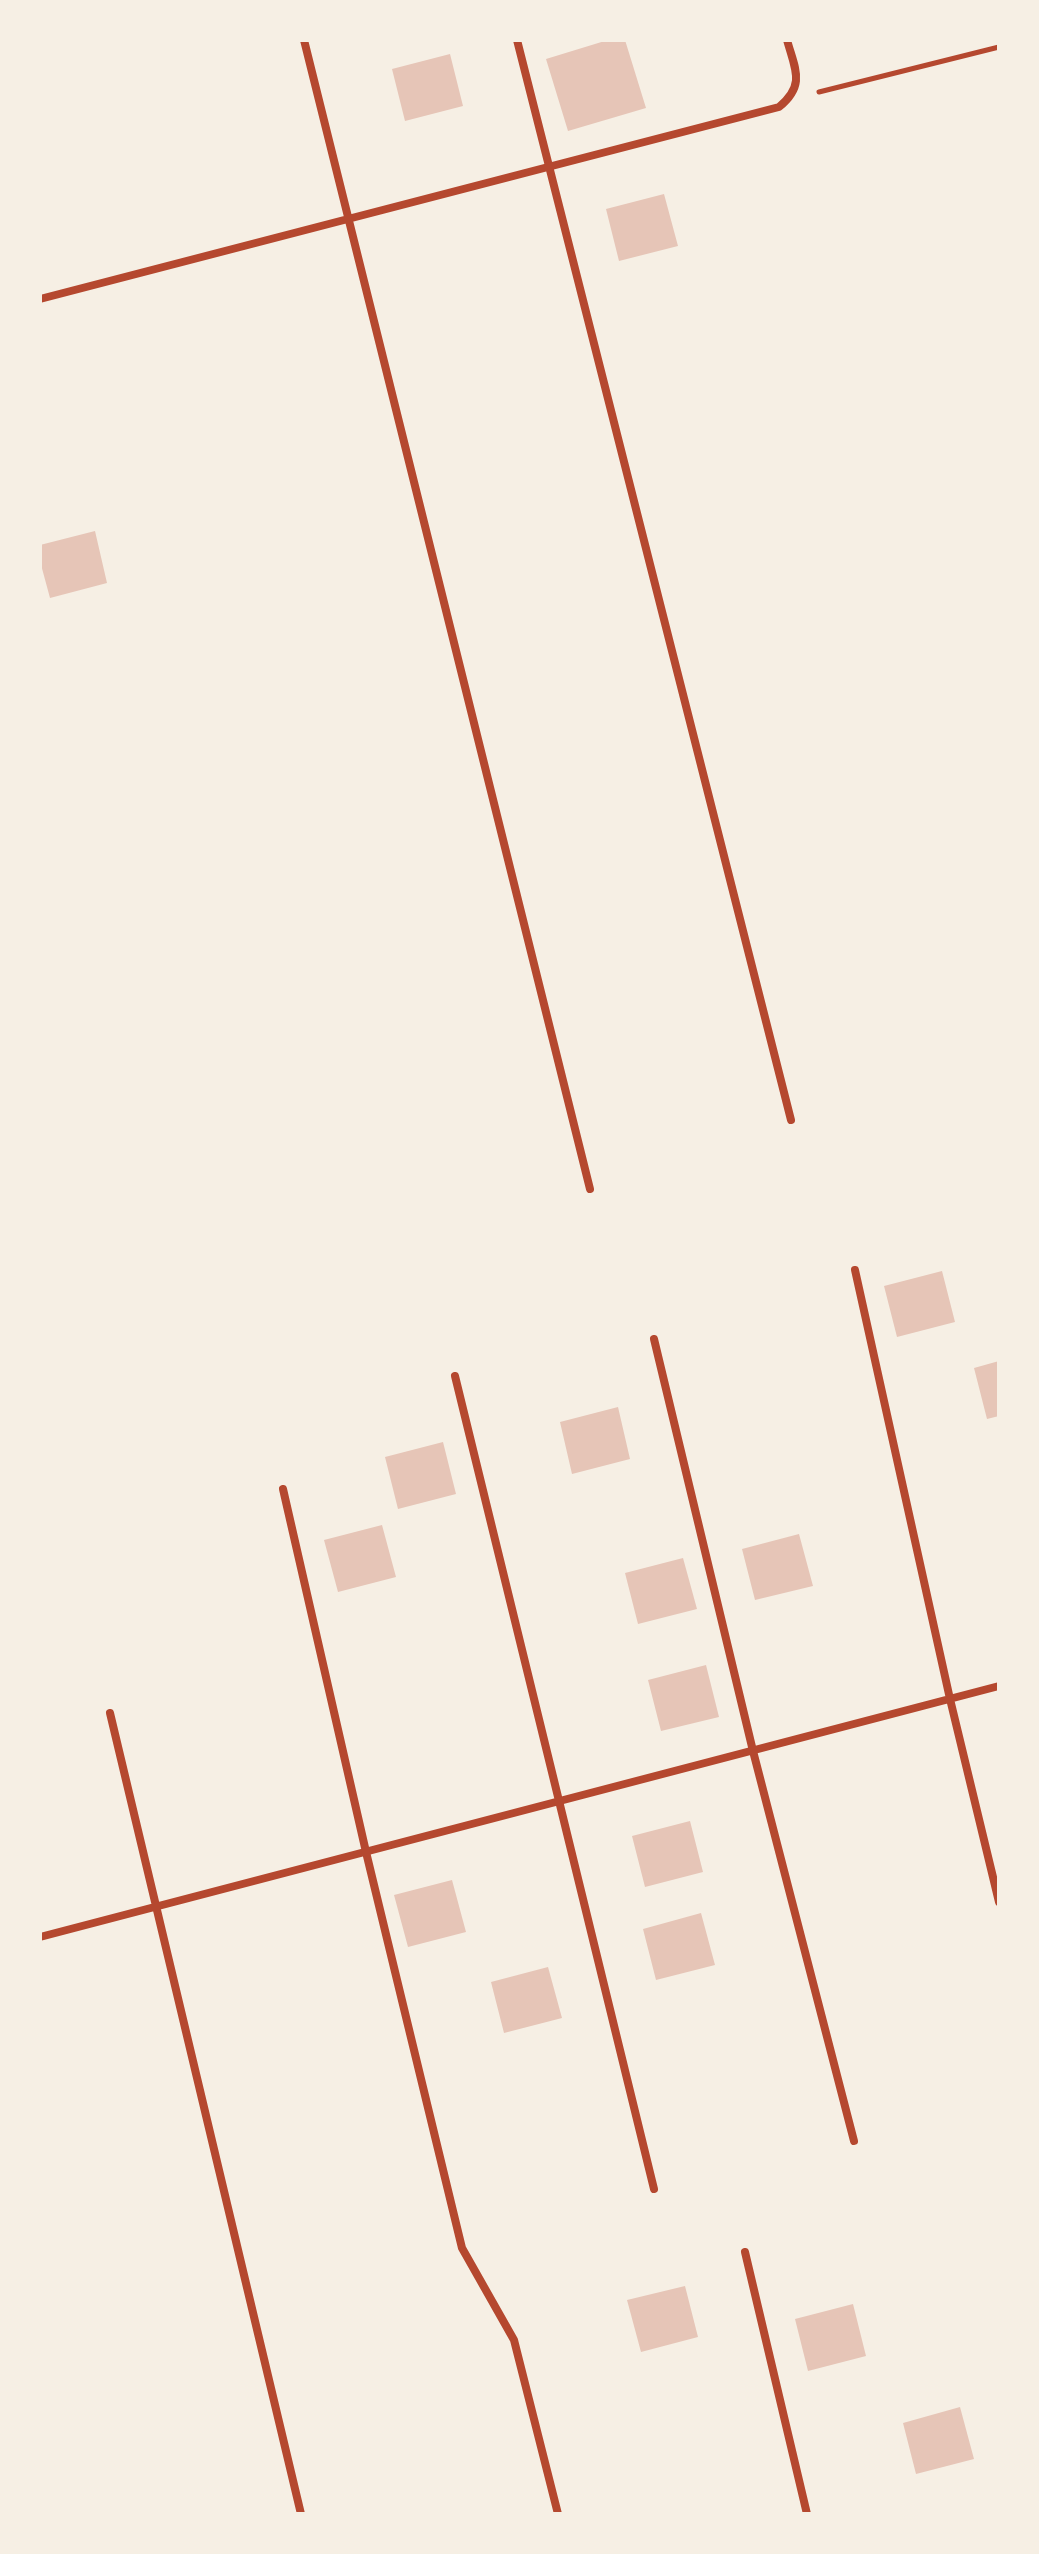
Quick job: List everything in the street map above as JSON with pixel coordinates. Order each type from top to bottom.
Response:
[{"type":"street","points":[[304,40],[590,1189]]},
{"type":"street","points":[[517,40],[791,1120]]},
{"type":"street","points":[[40,299],[763,113],[779,107],[795,90],[797,79],[787,40]]},
{"type":"street","points":[[855,1270],[950,1699],[999,1902]]},
{"type":"street","points":[[654,1339],[753,1751],[854,2141]]},
{"type":"street","points":[[455,1376],[654,2189]]},
{"type":"street","points":[[283,1489],[366,1852],[462,2248],[514,2340],[558,2514]]},
{"type":"street","points":[[40,1937],[999,1686]]},
{"type":"street","points":[[110,1713],[301,2514]]},
{"type":"street","points":[[745,2252],[807,2514]]},
{"type":"path","points":[[787,100],[999,47]]},
{"type":"building","points":[[608,40],[625,40],[646,108],[568,131],[546,59]]},
{"type":"building","points":[[450,54],[463,106],[405,121],[392,69]]},
{"type":"building","points":[[664,194],[678,246],[619,261],[606,209]]},
{"type":"building","points":[[95,531],[107,583],[50,598],[40,561],[40,545]]},
{"type":"building","points":[[942,1271],[955,1322],[897,1337],[884,1286]]},
{"type":"building","points":[[999,1361],[999,1416],[987,1419],[974,1368]]},
{"type":"building","points":[[618,1407],[630,1459],[572,1474],[560,1422]]},
{"type":"building","points":[[443,1442],[456,1494],[398,1509],[385,1457]]},
{"type":"building","points":[[382,1525],[396,1577],[338,1592],[324,1540]]},
{"type":"building","points":[[799,1534],[813,1586],[755,1600],[742,1549]]},
{"type":"building","points":[[683,1558],[697,1609],[638,1624],[625,1573]]},
{"type":"building","points":[[706,1665],[719,1717],[661,1731],[648,1680]]},
{"type":"building","points":[[690,1821],[703,1872],[645,1887],[632,1836]]},
{"type":"building","points":[[452,1880],[466,1932],[408,1947],[394,1895]]},
{"type":"building","points":[[701,1913],[715,1965],[656,1980],[643,1929]]},
{"type":"building","points":[[548,1967],[562,2018],[504,2033],[491,1982]]},
{"type":"building","points":[[685,2286],[698,2337],[641,2352],[627,2300]]},
{"type":"building","points":[[853,2304],[866,2356],[808,2371],[795,2319]]},
{"type":"building","points":[[960,2407],[974,2459],[916,2474],[903,2423]]}]
